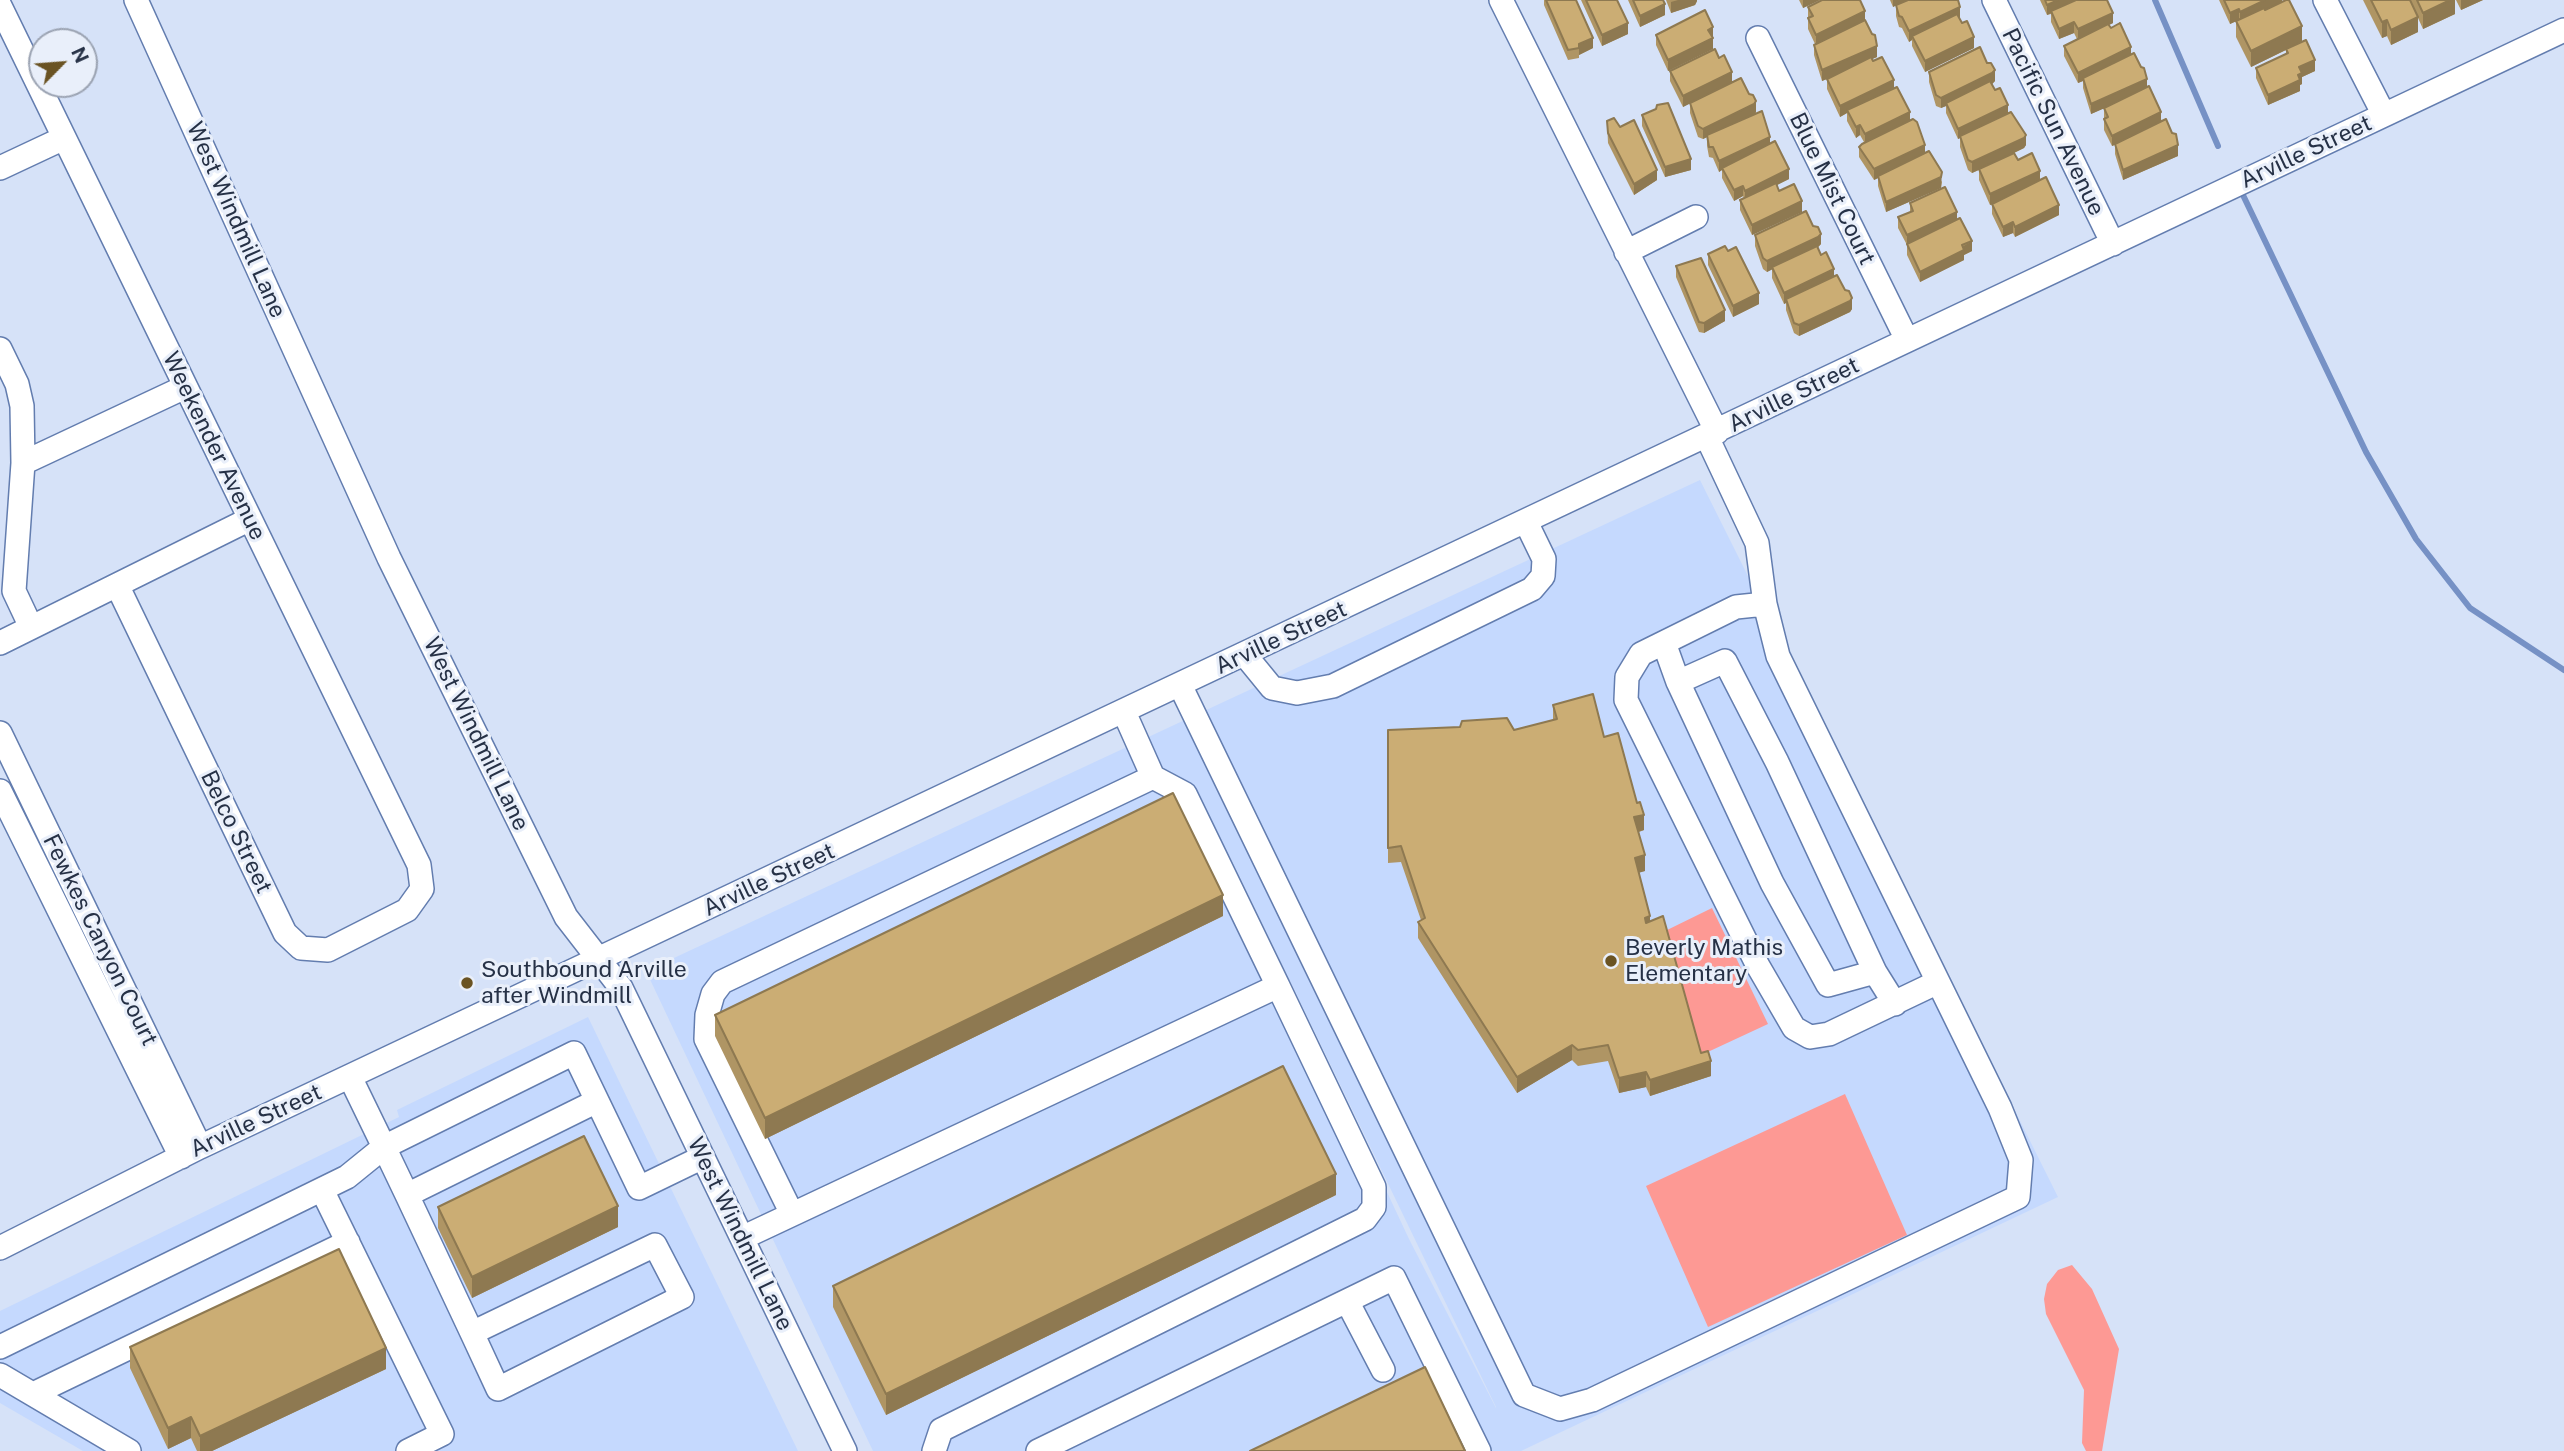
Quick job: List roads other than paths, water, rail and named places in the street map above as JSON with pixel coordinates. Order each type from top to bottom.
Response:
[{"type":"street","name":"West Windmill Lane","points":[[136,0],[389,558],[566,917],[621,988],[845,1451]]},
{"type":"street","points":[[1180,685],[1524,1395],[1560,1409],[1592,1400],[2018,1197],[2021,1160],[2000,1108],[1779,656],[1765,604],[1757,543],[1712,435],[1626,252],[1501,0]]},
{"type":"street","name":"Pacific Sun Avenue","points":[[1994,0],[2113,244]]},
{"type":"street","points":[[2325,0],[2384,115]]},
{"type":"street","name":"Weekender Avenue","points":[[0,6],[419,865],[422,888]]},
{"type":"street","name":"Arville Street","points":[[0,1248],[190,1152],[1712,435],[2564,30]]},
{"type":"street","name":"Blue Mist Court","points":[[1758,38],[1907,340]]},
{"type":"street","points":[[0,169],[64,138]]},
{"type":"street","points":[[1626,252],[1696,217]]},
{"type":"street","points":[[0,349],[17,384],[22,406],[23,463],[14,591],[31,627]]},
{"type":"street","points":[[23,463],[185,387]]},
{"type":"street","points":[[0,643],[250,519]]},
{"type":"street","points":[[1245,655],[1272,688],[1297,693],[1333,686],[1532,589],[1543,576],[1544,559],[1526,522]]},
{"type":"street","name":"Belco Street","points":[[117,584],[285,933],[301,948],[328,950],[407,910],[422,888]]},
{"type":"street","points":[[1765,604],[1736,607],[1641,654],[1627,677],[1626,700],[1758,966],[1794,1028],[1810,1037],[1829,1034],[1938,982]]},
{"type":"street","points":[[1664,643],[1678,682],[1772,883],[1828,985],[1875,972]]},
{"type":"street","points":[[1678,682],[1725,661],[1777,762],[1875,972],[1895,1004]]},
{"type":"street","points":[[934,1451],[941,1430],[1365,1219],[1374,1207],[1374,1188],[1185,794],[1153,777],[1124,712]]},
{"type":"street","name":"Fewkes Canyon Court","points":[[0,733],[122,986],[190,1152]]},
{"type":"street","points":[[792,1214],[706,1039],[707,1015],[713,994],[722,982],[1153,777]]},
{"type":"street","points":[[0,792],[23,782]]},
{"type":"street","name":"Fewkes Canyon Court","points":[[0,792],[101,996],[190,1152]]},
{"type":"street","points":[[101,996],[122,986]]},
{"type":"street","points":[[742,1238],[1278,986]]},
{"type":"street","points":[[0,1346],[347,1177],[384,1147],[574,1053],[639,1188],[703,1157]]},
{"type":"street","points":[[350,1077],[498,1389],[682,1297],[656,1245],[472,1333]]},
{"type":"street","points":[[407,1195],[597,1101]]},
{"type":"street","points":[[322,1189],[442,1434],[408,1451]]},
{"type":"street","points":[[33,1394],[348,1242]]},
{"type":"street","points":[[1038,1451],[1394,1278],[1479,1451]]},
{"type":"street","points":[[1347,1301],[1383,1370]]},
{"type":"street","points":[[0,1376],[129,1451]]},
{"type":"waterway","points":[[2155,0],[2218,146]]},
{"type":"waterway","points":[[2242,193],[2366,452],[2416,539],[2470,608],[2564,670]]},
{"type":"place","name":"Beverly Mathis Elementary","points":[[1611,961]]},
{"type":"place","name":"Southbound Arville after Windmill","points":[[467,983]]}]
